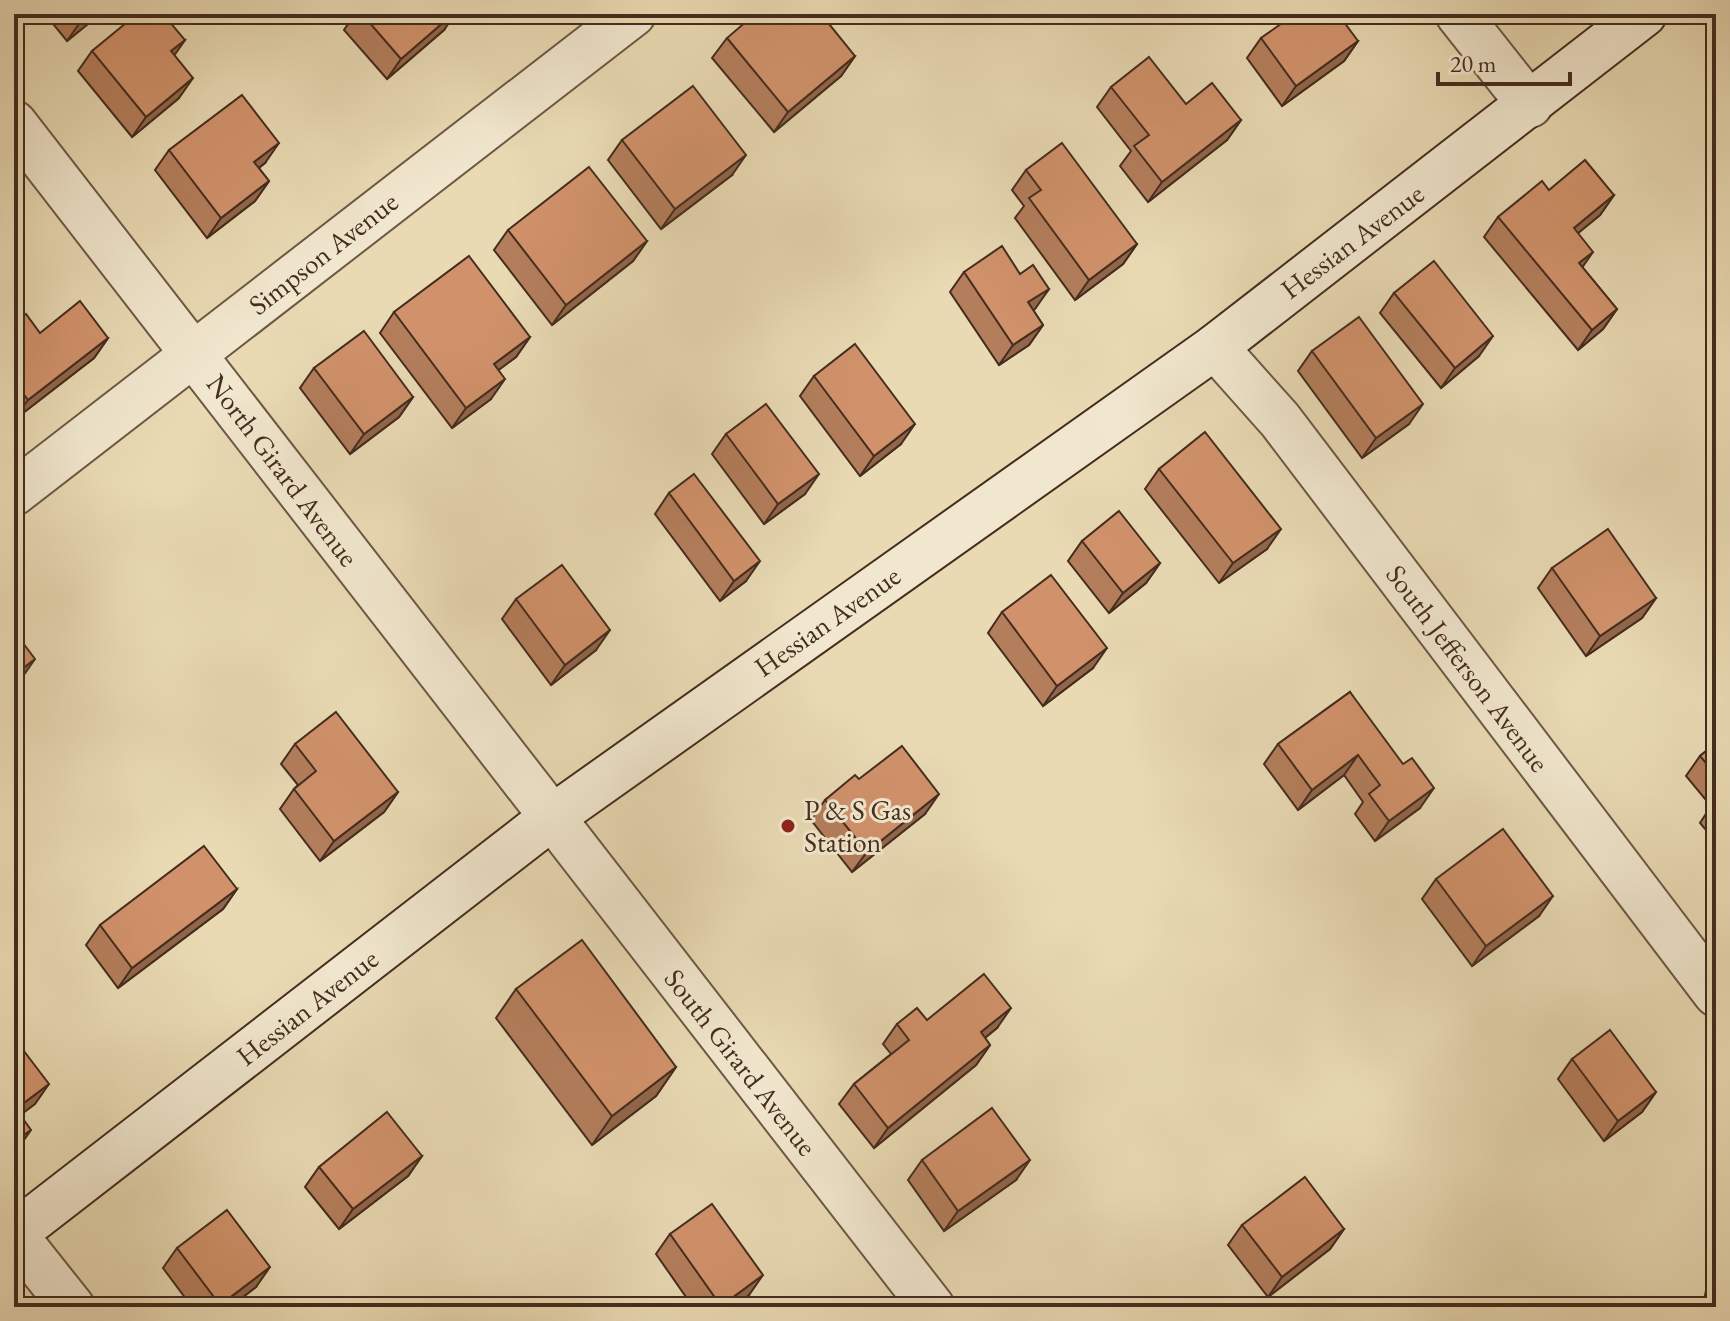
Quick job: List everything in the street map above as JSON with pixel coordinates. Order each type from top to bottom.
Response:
[{"type":"street","name":"Simpson Avenue","points":[[14,493],[633,14]]},
{"type":"street","points":[[1458,14],[1530,105]]},
{"type":"street","name":"Hessian Avenue","points":[[14,1234],[551,818],[1215,347],[1644,14]]},
{"type":"street","name":"North Girard Avenue","points":[[14,123],[551,818]]},
{"type":"street","name":"South Jefferson Avenue","points":[[1215,347],[1280,420],[1716,994]]},
{"type":"street","name":"South Girard Avenue","points":[[551,818],[932,1307]]},
{"type":"street","points":[[14,1234],[72,1307]]},
{"type":"building","points":[[75,14],[90,14],[81,21]]},
{"type":"building","points":[[137,14],[163,14],[185,40],[171,51],[193,78],[146,117],[92,51]]},
{"type":"building","points":[[362,14],[453,14],[401,59]]},
{"type":"building","points":[[755,14],[821,14],[855,56],[788,112],[727,38]]},
{"type":"building","points":[[1295,14],[1338,14],[1358,41],[1296,86],[1261,38]]},
{"type":"building","points":[[1149,57],[1186,104],[1212,83],[1241,120],[1162,182],[1134,146],[1149,135],[1111,87]]},
{"type":"building","points":[[693,86],[746,155],[675,209],[622,140]]},
{"type":"building","points":[[242,95],[279,143],[254,162],[269,181],[221,218],[169,150]]},
{"type":"building","points":[[1062,143],[1137,244],[1089,280],[1029,198],[1041,190],[1026,170]]},
{"type":"building","points":[[1585,160],[1614,195],[1574,228],[1593,252],[1579,263],[1617,309],[1592,330],[1498,217],[1542,181],[1549,190]]},
{"type":"building","points":[[589,167],[647,241],[566,305],[508,230]]},
{"type":"building","points":[[1002,246],[1020,274],[1033,265],[1049,289],[1028,302],[1043,325],[1013,345],[964,272]]},
{"type":"building","points":[[469,256],[530,337],[494,364],[505,379],[466,408],[394,312]]},
{"type":"building","points":[[1434,261],[1493,336],[1455,368],[1394,293]]},
{"type":"building","points":[[80,301],[108,338],[28,400],[14,381],[14,323],[26,314],[40,333]]},
{"type":"building","points":[[1359,317],[1423,404],[1376,438],[1312,351]]},
{"type":"building","points":[[364,331],[413,397],[364,434],[314,368]]},
{"type":"building","points":[[855,344],[915,424],[874,456],[814,376]]},
{"type":"building","points":[[766,404],[819,474],[778,504],[726,434]]},
{"type":"building","points":[[1205,432],[1281,529],[1233,563],[1159,469]]},
{"type":"building","points":[[694,474],[760,561],[734,581],[669,493]]},
{"type":"building","points":[[1119,511],[1160,563],[1123,593],[1082,541]]},
{"type":"building","points":[[1608,529],[1656,598],[1600,636],[1552,568]]},
{"type":"building","points":[[562,565],[610,630],[565,665],[516,599]]},
{"type":"building","points":[[1051,575],[1107,648],[1057,686],[1002,612]]},
{"type":"building","points":[[14,631],[35,659],[14,675]]},
{"type":"building","points":[[1350,692],[1403,764],[1412,758],[1434,788],[1389,821],[1369,794],[1380,785],[1358,755],[1312,790],[1278,744]]},
{"type":"building","points":[[336,712],[398,792],[334,841],[294,789],[316,771],[295,744]]},
{"type":"building","points":[[1716,743],[1716,775],[1700,756]]},
{"type":"building","points":[[902,746],[939,794],[867,852],[825,800],[855,775],[859,779]]},
{"type":"building","points":[[1503,829],[1553,896],[1486,946],[1436,879]]},
{"type":"building","points":[[204,846],[237,889],[132,968],[100,925]]},
{"type":"building","points":[[582,940],[676,1067],[612,1116],[516,989]]},
{"type":"building","points":[[984,974],[1011,1008],[981,1032],[990,1045],[888,1128],[854,1084],[909,1040],[897,1024],[917,1008],[927,1020]]},
{"type":"building","points":[[1610,1030],[1656,1092],[1618,1121],[1572,1059]]},
{"type":"building","points":[[14,1038],[49,1084],[16,1109],[31,1130],[14,1142]]},
{"type":"building","points":[[992,1108],[1030,1160],[958,1211],[922,1160]]},
{"type":"building","points":[[387,1112],[422,1156],[353,1209],[319,1167]]},
{"type":"building","points":[[1305,1177],[1344,1229],[1282,1277],[1242,1225]]},
{"type":"building","points":[[712,1204],[763,1275],[721,1306],[670,1234]]},
{"type":"building","points":[[227,1210],[270,1267],[220,1305],[177,1248]]},
{"type":"place","name":"P & S Gas Station","points":[[788,826]]}]
